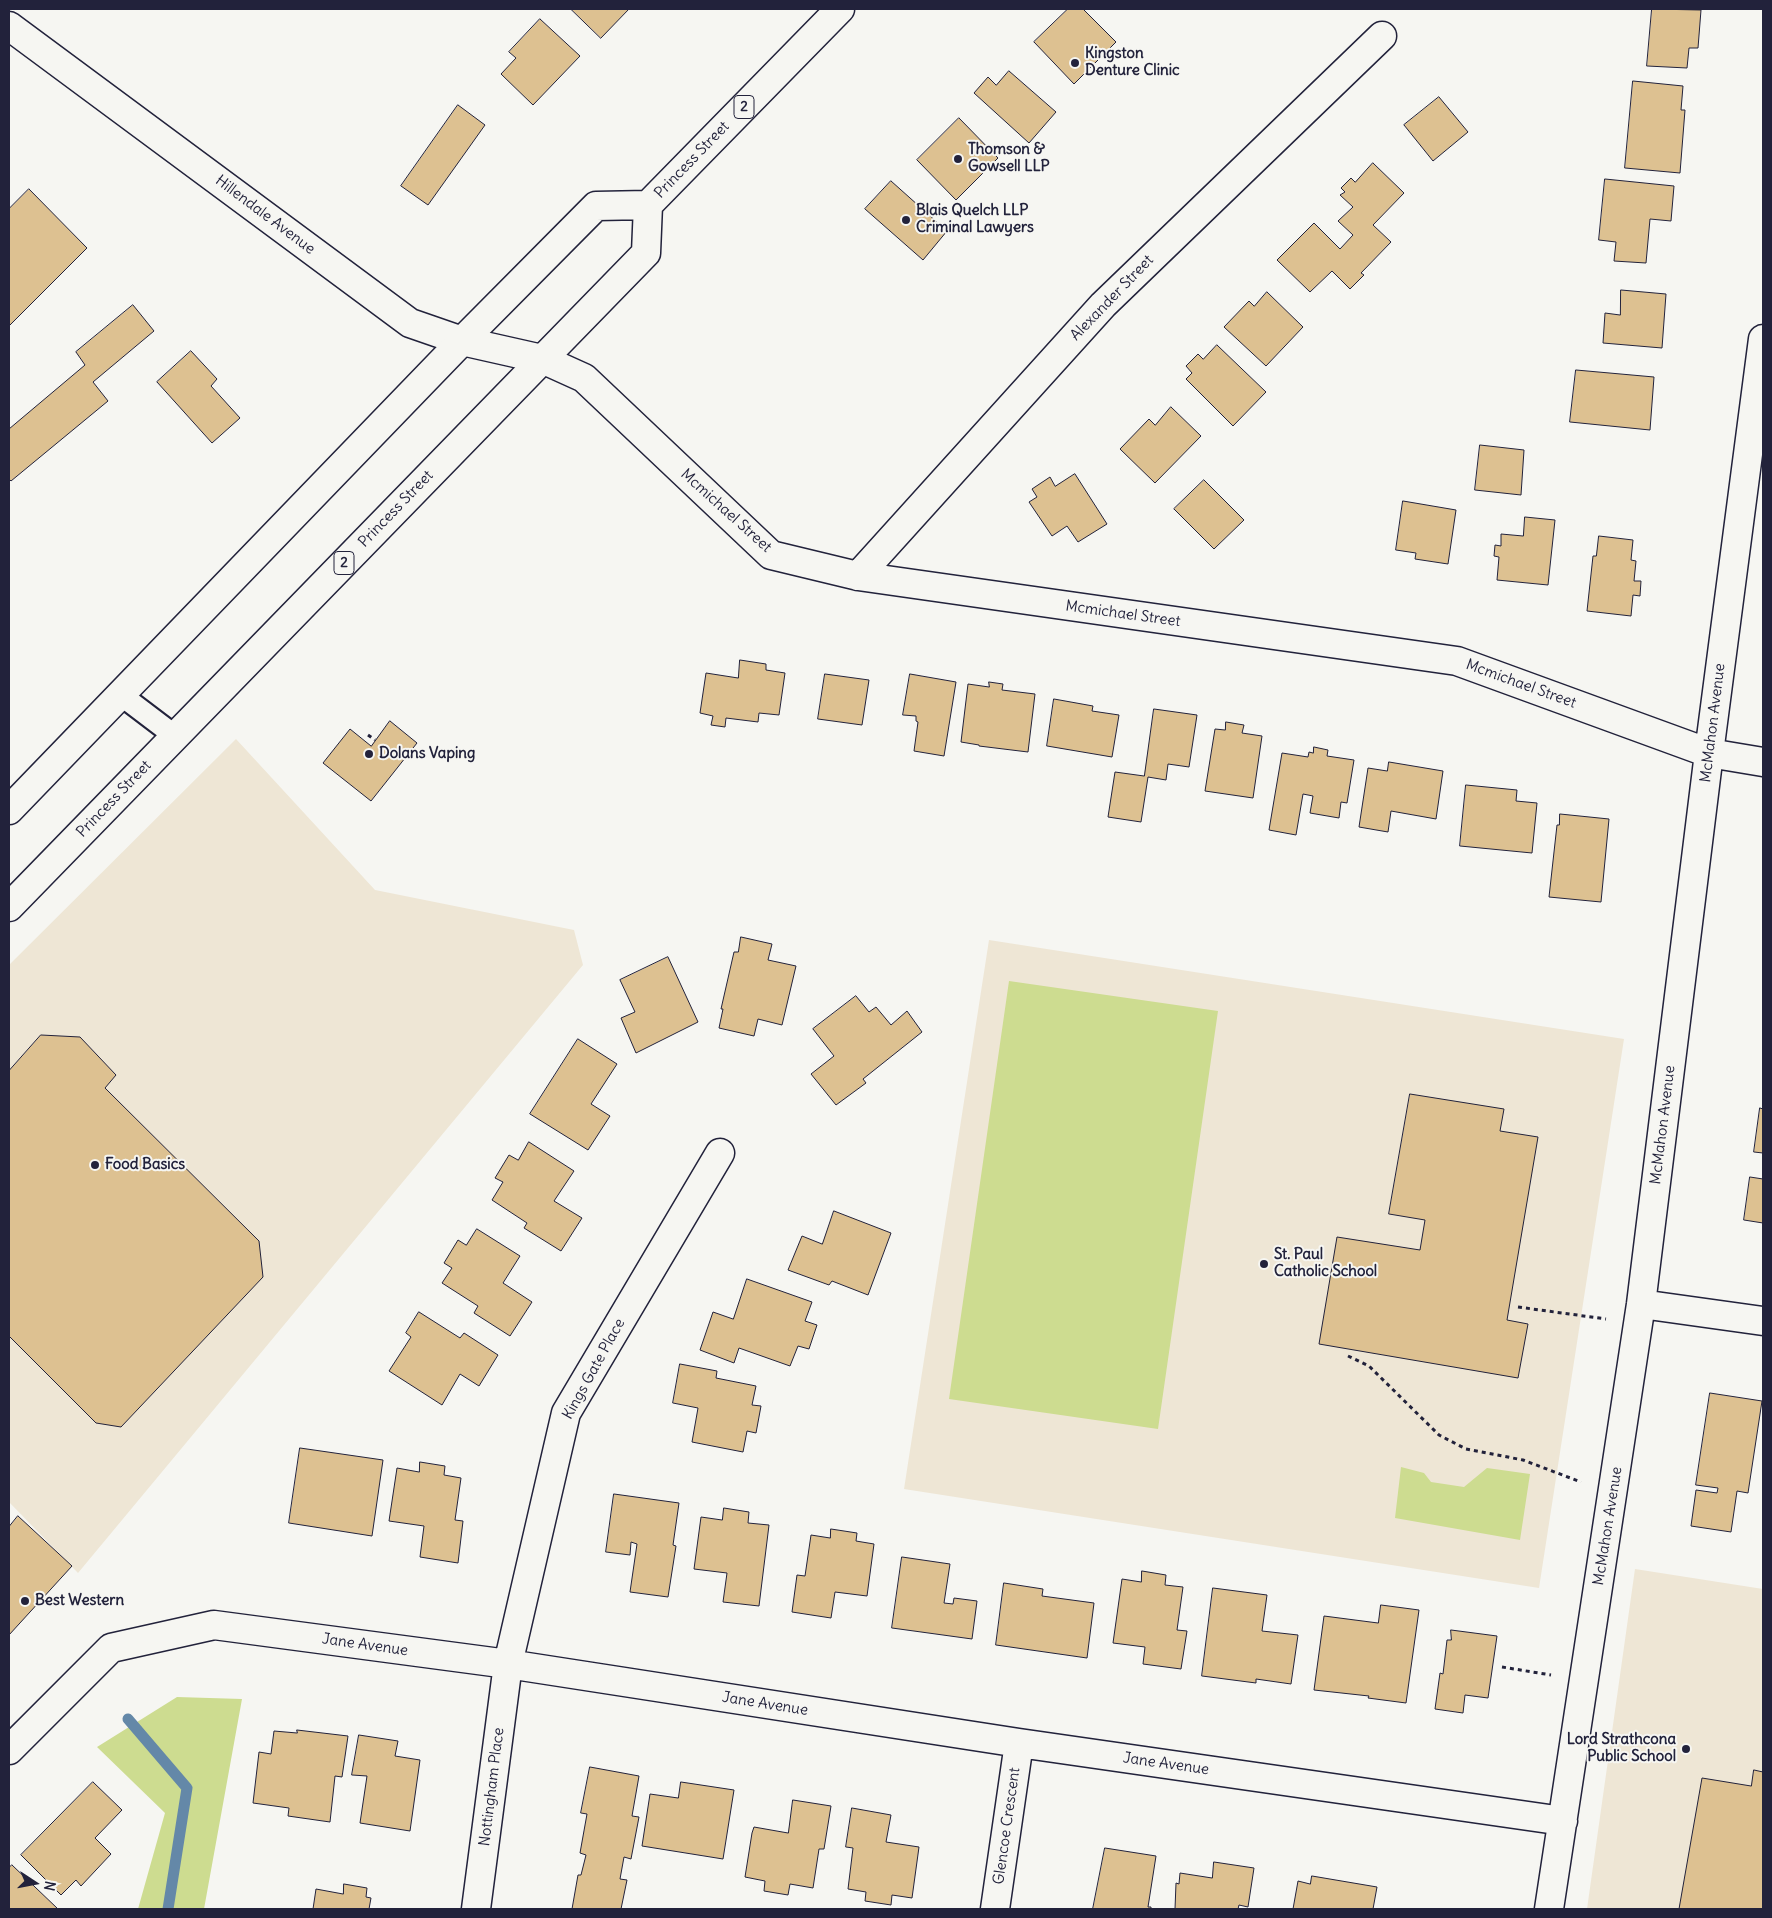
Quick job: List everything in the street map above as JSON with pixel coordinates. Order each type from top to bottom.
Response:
[{"type":"street","name":"Princess Street","points":[[9,907],[646,253],[648,205],[840,9]]},
{"type":"street","name":"Hillendale Avenue","points":[[9,26],[410,323],[462,341],[542,359]]},
{"type":"street","name":"Alexander Street","points":[[858,576],[1103,305],[1382,36]]},
{"type":"street","name":"Princess Street","points":[[9,810],[462,341],[596,206],[648,205]]},
{"type":"street","name":"McMahon Avenue","points":[[1549,1909],[1641,1304],[1708,753],[1763,339]]},
{"type":"street","name":"Mcmichael Street","points":[[542,359],[584,378],[770,554],[858,576],[1457,661],[1708,753],[1763,762]]},
{"type":"street","name":"Kings Gate Place","points":[[508,1664],[566,1413],[720,1153]]},
{"type":"street","points":[[1641,1304],[1763,1321]]},
{"type":"street","name":"Jane Avenue","points":[[9,1750],[111,1648],[214,1625],[508,1664],[1019,1743],[1563,1821]]},
{"type":"street","name":"Nottingham Place","points":[[476,1909],[508,1664]]},
{"type":"street","name":"Glencoe Crescent","points":[[995,1909],[1019,1743]]},
{"type":"lane","points":[[121,695],[175,736]]},
{"type":"path","points":[[368,735],[374,740],[377,734]]},
{"type":"path","points":[[1518,1307],[1609,1320]]},
{"type":"path","points":[[1348,1356],[1369,1366],[1439,1435],[1466,1448],[1523,1460],[1586,1484]]},
{"type":"path","points":[[1502,1667],[1559,1676]]},
{"type":"shaded area","points":[[236,739],[375,890],[574,930],[583,965],[78,1573],[9,1502],[9,965]]},
{"type":"shaded area","name":"St. Paul Catholic School","points":[[989,940],[1624,1039],[1539,1588],[904,1489]]},
{"type":"shaded area","name":"Lord Strathcona Public School","points":[[1635,1569],[1763,1589],[1763,1909],[1587,1909]]},
{"type":"green space","points":[[1009,981],[1218,1011],[1158,1429],[949,1399]]},
{"type":"green space","points":[[1401,1467],[1424,1473],[1431,1482],[1464,1487],[1487,1468],[1530,1474],[1520,1540],[1395,1518]]},
{"type":"green space","points":[[177,1697],[242,1699],[204,1909],[138,1909],[165,1813],[97,1747]]},
{"type":"building","points":[[571,9],[629,9],[601,38]]},
{"type":"building","name":"Kingston Denture Clinic","points":[[1068,9],[1083,9],[1116,42],[1074,84],[1034,42]]},
{"type":"building","points":[[1652,9],[1701,10],[1698,48],[1689,48],[1687,68],[1647,66]]},
{"type":"building","points":[[540,19],[580,56],[533,105],[501,74],[516,58],[509,52]]},
{"type":"building","points":[[1009,71],[1056,112],[1029,143],[974,93],[988,77],[996,85]]},
{"type":"building","points":[[1633,81],[1683,86],[1681,110],[1685,110],[1680,173],[1625,168]]},
{"type":"building","points":[[1439,97],[1468,132],[1433,161],[1404,125]]},
{"type":"building","points":[[458,105],[485,125],[428,205],[401,186]]},
{"type":"building","name":"Thomson & Gowsell LLP","points":[[959,118],[998,158],[956,200],[917,160]]},
{"type":"building","points":[[1373,163],[1404,193],[1373,225],[1391,242],[1361,273],[1364,275],[1350,289],[1332,271],[1310,292],[1277,260],[1314,223],[1340,249],[1353,235],[1338,221],[1353,207],[1340,195],[1345,192],[1341,188],[1351,178],[1355,182]]},
{"type":"building","points":[[1605,179],[1674,186],[1671,221],[1650,219],[1646,263],[1614,261],[1616,242],[1599,240]]},
{"type":"building","name":"Blais Quelch LLP Criminal Lawyers","points":[[891,181],[947,231],[923,260],[865,209]]},
{"type":"building","points":[[29,189],[87,248],[9,326],[9,209]]},
{"type":"building","points":[[1621,290],[1666,294],[1662,348],[1603,343],[1605,313],[1620,315]]},
{"type":"building","points":[[1267,292],[1303,327],[1266,366],[1224,327],[1249,301],[1254,306]]},
{"type":"building","points":[[133,305],[154,331],[93,382],[108,401],[11,481],[9,479],[9,429],[85,365],[76,352]]},
{"type":"building","points":[[1217,345],[1266,392],[1233,426],[1186,379],[1192,373],[1186,366],[1198,354],[1203,359]]},
{"type":"building","points":[[191,351],[217,379],[211,386],[240,418],[212,443],[157,382]]},
{"type":"building","points":[[1576,370],[1654,377],[1650,430],[1570,422]]},
{"type":"building","points":[[1171,407],[1201,436],[1155,483],[1120,449],[1149,419],[1155,425]]},
{"type":"building","points":[[1480,445],[1524,450],[1521,495],[1475,490]]},
{"type":"building","points":[[1075,474],[1107,524],[1078,542],[1067,526],[1052,536],[1029,502],[1037,497],[1032,489],[1050,477],[1055,486]]},
{"type":"building","points":[[1204,480],[1244,520],[1214,549],[1174,509]]},
{"type":"building","points":[[1403,501],[1456,510],[1448,564],[1415,559],[1416,553],[1396,550]]},
{"type":"building","points":[[1525,517],[1555,520],[1548,585],[1497,580],[1499,557],[1494,556],[1495,545],[1501,546],[1501,534],[1523,536]]},
{"type":"building","points":[[1599,536],[1633,540],[1631,560],[1636,561],[1634,581],[1641,581],[1640,596],[1633,595],[1631,616],[1587,611],[1593,556],[1596,556]]},
{"type":"building","points":[[740,660],[766,664],[766,670],[785,673],[779,715],[759,713],[758,722],[726,718],[725,727],[711,725],[713,716],[700,713],[706,673],[738,678]]},
{"type":"building","points":[[825,674],[869,680],[862,725],[818,719]]},
{"type":"building","points":[[910,674],[956,682],[944,756],[914,751],[918,722],[916,721],[916,716],[903,715]]},
{"type":"building","points":[[989,682],[1003,684],[1002,690],[1035,694],[1028,752],[961,742],[968,684],[989,687]]},
{"type":"building","points":[[1054,699],[1093,706],[1092,711],[1119,715],[1112,757],[1047,746]]},
{"type":"building","points":[[1154,709],[1197,715],[1189,767],[1168,764],[1166,780],[1148,777],[1141,822],[1108,817],[1115,772],[1144,776]]},
{"type":"building","name":"Dolans Vaping","points":[[390,721],[417,743],[371,801],[323,763],[350,729],[371,746]]},
{"type":"building","points":[[1226,722],[1244,725],[1242,733],[1262,736],[1253,798],[1205,791],[1215,729],[1225,730]]},
{"type":"building","points":[[1314,747],[1328,750],[1327,756],[1354,760],[1347,803],[1341,802],[1339,818],[1310,813],[1313,796],[1303,794],[1296,835],[1269,830],[1282,753],[1308,757],[1309,752],[1313,753]]},
{"type":"building","points":[[1389,762],[1443,771],[1436,819],[1391,811],[1388,832],[1359,827],[1368,768],[1387,771]]},
{"type":"building","points":[[1466,785],[1517,790],[1516,801],[1537,803],[1532,853],[1460,846]]},
{"type":"building","points":[[1560,814],[1609,819],[1601,902],[1549,897],[1557,825],[1559,825]]},
{"type":"building","points":[[741,937],[772,944],[768,960],[796,966],[782,1025],[758,1019],[754,1036],[719,1028],[723,1009],[721,1009],[734,952],[738,952]]},
{"type":"building","points":[[668,957],[698,1022],[636,1053],[621,1018],[635,1012],[620,980]]},
{"type":"building","points":[[856,996],[869,1012],[876,1007],[891,1025],[907,1011],[922,1032],[863,1079],[866,1083],[836,1105],[811,1074],[834,1056],[813,1029]]},
{"type":"building","name":"Food Basics","points":[[41,1035],[80,1037],[116,1075],[105,1088],[259,1241],[263,1277],[121,1427],[96,1423],[9,1336],[9,1071]]},
{"type":"building","points":[[578,1039],[617,1064],[591,1104],[610,1116],[588,1150],[530,1114]]},
{"type":"building","points":[[1410,1094],[1504,1109],[1500,1131],[1538,1137],[1507,1320],[1528,1324],[1518,1378],[1319,1344],[1337,1237],[1420,1250],[1425,1220],[1389,1214]]},
{"type":"building","points":[[1760,1108],[1763,1109],[1763,1153],[1754,1152]]},
{"type":"building","points":[[529,1142],[574,1171],[554,1201],[582,1218],[561,1251],[524,1228],[527,1223],[492,1200],[503,1182],[495,1178],[509,1155],[518,1160]]},
{"type":"building","points":[[1750,1177],[1763,1179],[1763,1223],[1744,1220]]},
{"type":"building","points":[[834,1211],[891,1233],[868,1295],[832,1281],[829,1285],[788,1270],[802,1236],[822,1244]]},
{"type":"building","points":[[477,1229],[520,1256],[503,1283],[532,1302],[510,1336],[474,1313],[478,1306],[442,1283],[452,1268],[444,1263],[458,1240],[466,1245]]},
{"type":"building","points":[[747,1279],[812,1302],[805,1321],[817,1325],[809,1349],[798,1346],[790,1366],[739,1348],[734,1363],[700,1350],[713,1312],[733,1319]]},
{"type":"building","points":[[419,1312],[460,1338],[464,1333],[498,1355],[479,1386],[460,1374],[442,1405],[389,1371],[411,1337],[406,1333]]},
{"type":"building","points":[[680,1364],[717,1371],[716,1378],[756,1386],[752,1405],[761,1406],[756,1433],[747,1431],[743,1452],[692,1442],[698,1408],[673,1403]]},
{"type":"building","points":[[1710,1393],[1762,1401],[1748,1493],[1737,1491],[1731,1532],[1691,1526],[1696,1490],[1717,1493],[1718,1488],[1696,1485]]},
{"type":"building","points":[[300,1448],[383,1460],[372,1536],[289,1523]]},
{"type":"building","points":[[420,1462],[445,1466],[444,1475],[461,1478],[455,1520],[463,1521],[458,1563],[420,1557],[424,1526],[389,1521],[397,1468],[419,1472]]},
{"type":"building","points":[[614,1494],[679,1503],[673,1545],[676,1546],[668,1597],[630,1592],[637,1544],[631,1542],[630,1555],[606,1552]]},
{"type":"building","points":[[724,1508],[749,1512],[748,1523],[769,1525],[759,1606],[723,1602],[727,1573],[694,1569],[701,1517],[722,1520]]},
{"type":"building","name":"Best Western","points":[[18,1516],[72,1566],[9,1635],[9,1527]]},
{"type":"building","points":[[831,1529],[857,1533],[856,1541],[874,1544],[867,1596],[835,1592],[831,1618],[792,1612],[797,1575],[805,1576],[811,1535],[830,1538]]},
{"type":"building","points":[[902,1557],[950,1564],[944,1603],[953,1604],[954,1598],[977,1601],[972,1639],[892,1628]]},
{"type":"building","points":[[1142,1571],[1166,1575],[1165,1585],[1183,1587],[1177,1630],[1187,1631],[1181,1669],[1143,1664],[1145,1647],[1113,1643],[1122,1579],[1141,1582]]},
{"type":"building","points":[[1004,1583],[1043,1589],[1042,1596],[1094,1603],[1087,1658],[996,1645]]},
{"type":"building","points":[[1213,1588],[1267,1595],[1262,1631],[1298,1635],[1291,1684],[1256,1679],[1256,1683],[1202,1676]]},
{"type":"building","points":[[1381,1605],[1419,1610],[1406,1703],[1368,1698],[1369,1696],[1314,1690],[1324,1616],[1378,1623]]},
{"type":"building","points":[[1451,1630],[1497,1636],[1488,1698],[1465,1695],[1463,1713],[1435,1709],[1440,1673],[1443,1674],[1447,1640],[1451,1640]]},
{"type":"building","points":[[297,1730],[348,1736],[342,1777],[335,1776],[330,1822],[288,1816],[289,1808],[253,1803],[259,1752],[271,1754],[274,1731],[297,1733]]},
{"type":"building","points":[[359,1735],[398,1741],[395,1756],[420,1760],[410,1831],[360,1823],[367,1776],[352,1775]]},
{"type":"building","points":[[590,1767],[639,1776],[632,1816],[639,1817],[631,1859],[624,1857],[620,1879],[627,1880],[621,1909],[572,1909],[578,1875],[581,1875],[586,1855],[580,1853],[587,1814],[581,1813]]},
{"type":"building","points":[[1754,1770],[1763,1772],[1763,1909],[1679,1909],[1702,1778],[1751,1786]]},
{"type":"building","points":[[93,1782],[122,1810],[95,1838],[111,1854],[81,1886],[76,1880],[61,1895],[21,1855]]},
{"type":"building","points":[[681,1782],[734,1790],[723,1859],[642,1846],[650,1794],[678,1798]]},
{"type":"building","points":[[793,1800],[831,1806],[824,1849],[819,1849],[813,1888],[790,1884],[788,1895],[764,1891],[765,1881],[745,1877],[752,1833],[754,1827],[788,1833]]},
{"type":"building","points":[[852,1808],[891,1815],[886,1842],[919,1847],[912,1898],[892,1895],[891,1905],[865,1901],[866,1892],[848,1889],[853,1848],[846,1847]]},
{"type":"building","points":[[1105,1848],[1156,1856],[1148,1907],[1151,1907],[1151,1909],[1093,1909]]},
{"type":"building","points":[[1214,1862],[1254,1868],[1248,1907],[1239,1905],[1238,1909],[1175,1909],[1176,1883],[1179,1884],[1180,1873],[1212,1878]]},
{"type":"building","points":[[12,1865],[58,1909],[9,1909],[9,1868]]},
{"type":"building","points":[[1312,1876],[1377,1887],[1373,1909],[1293,1909],[1298,1881],[1310,1884]]},
{"type":"building","points":[[344,1884],[367,1888],[366,1897],[371,1898],[369,1909],[313,1909],[316,1889],[343,1894]]},
{"type":"waterway","points":[[128,1719],[187,1788],[168,1909]]},
{"type":"place","name":"Kingston Denture Clinic","points":[[1075,63]]},
{"type":"place","name":"Thomson & Gowsell LLP","points":[[958,159]]},
{"type":"place","name":"Blais Quelch LLP Criminal Lawyers","points":[[906,220]]},
{"type":"place","name":"Dolans Vaping","points":[[369,754]]},
{"type":"place","name":"Food Basics","points":[[95,1165]]},
{"type":"place","name":"St. Paul Catholic School","points":[[1264,1264]]},
{"type":"place","name":"Best Western","points":[[25,1601]]},
{"type":"place","name":"Lord Strathcona Public School","points":[[1686,1749]]}]
